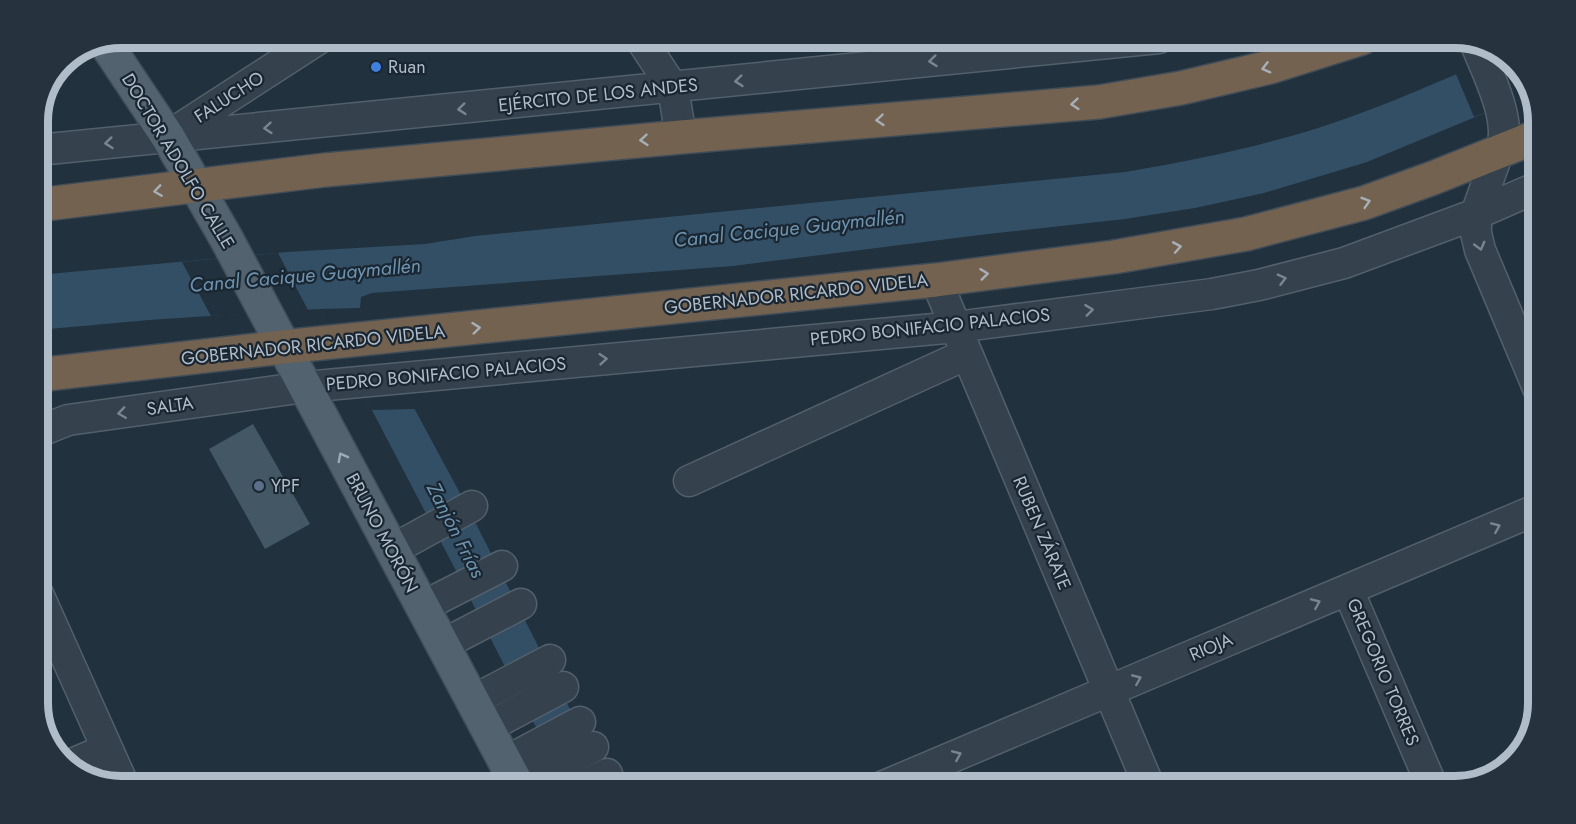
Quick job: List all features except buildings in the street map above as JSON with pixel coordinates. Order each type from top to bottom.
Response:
[{"type":"highway","points":[[48,204],[325,170],[1099,102],[1181,88],[1270,67],[1330,48]]},
{"type":"highway","name":"GOBERNADOR RICARDO VIDELA","points":[[48,374],[283,347],[936,280],[1114,257],[1246,234],[1364,203],[1528,140]]},
{"type":"main road","name":"DOCTOR ADOLFO CALLE","points":[[109,49],[198,186],[242,268]]},
{"type":"main road","name":"BRUNO MORÓN","points":[[242,268],[495,744]]},
{"type":"street","name":"FALUCHO","points":[[168,137],[305,48]]},
{"type":"street","points":[[647,48],[673,88],[681,137]]},
{"type":"street","name":"EJÉRCITO DE LOS ANDES","points":[[48,149],[1062,48]]},
{"type":"street","points":[[1488,74],[1503,124],[1502,151],[1496,158],[1476,214],[1476,233],[1480,250],[1528,364]]},
{"type":"street","name":"PEDRO BONIFACIO PALACIOS","points":[[304,387],[398,377],[961,340],[1259,285],[1344,263],[1476,214],[1528,191]]},
{"type":"street","name":"RUBEN ZÁRATE","points":[[936,280],[1145,776]]},
{"type":"street","points":[[689,481],[961,340]]},
{"type":"street","name":"SALTA","points":[[48,428],[68,420],[304,387]]},
{"type":"street","points":[[392,550],[470,507]]},
{"type":"street","name":"RIOJA","points":[[908,776],[1528,513]]},
{"type":"street","points":[[422,607],[500,567]]},
{"type":"street","name":"GREGORIO TORRES","points":[[1348,590],[1428,776]]},
{"type":"street","points":[[442,645],[519,604]]},
{"type":"street","points":[[48,616],[119,776]]},
{"type":"street","points":[[495,744],[512,680],[548,661]]},
{"type":"street","points":[[495,744],[540,735],[575,716],[540,735],[495,744]]},
{"type":"street","points":[[77,762],[107,749]]},
{"type":"water","points":[[1493,59],[1516,80],[1524,97],[1367,162],[1264,193],[1195,208],[1125,219],[733,266],[372,293],[361,297],[360,308],[468,508],[604,776],[561,776],[319,309],[48,329],[48,274],[287,252],[425,244],[475,236],[1125,172],[1230,152],[1282,139],[1376,108]]},
{"type":"pier","points":[[1493,59],[1516,80],[1524,97],[1474,117],[1456,74]]},
{"type":"pier","points":[[278,253],[308,310],[211,316],[182,262]]},
{"type":"pier","points":[[360,308],[415,409],[372,410],[319,309]]},
{"type":"place","name":"Ruan","points":[[376,67]]},
{"type":"place","name":"YPF","points":[[259,486]]},
{"type":"water label","name":"Canal Cacique Guaymallén","points":[[789,228]]},
{"type":"water label","name":"Canal Cacique Guaymallén","points":[[305,275]]},
{"type":"water label","name":"Zanjón Frías","points":[[456,530]]}]
